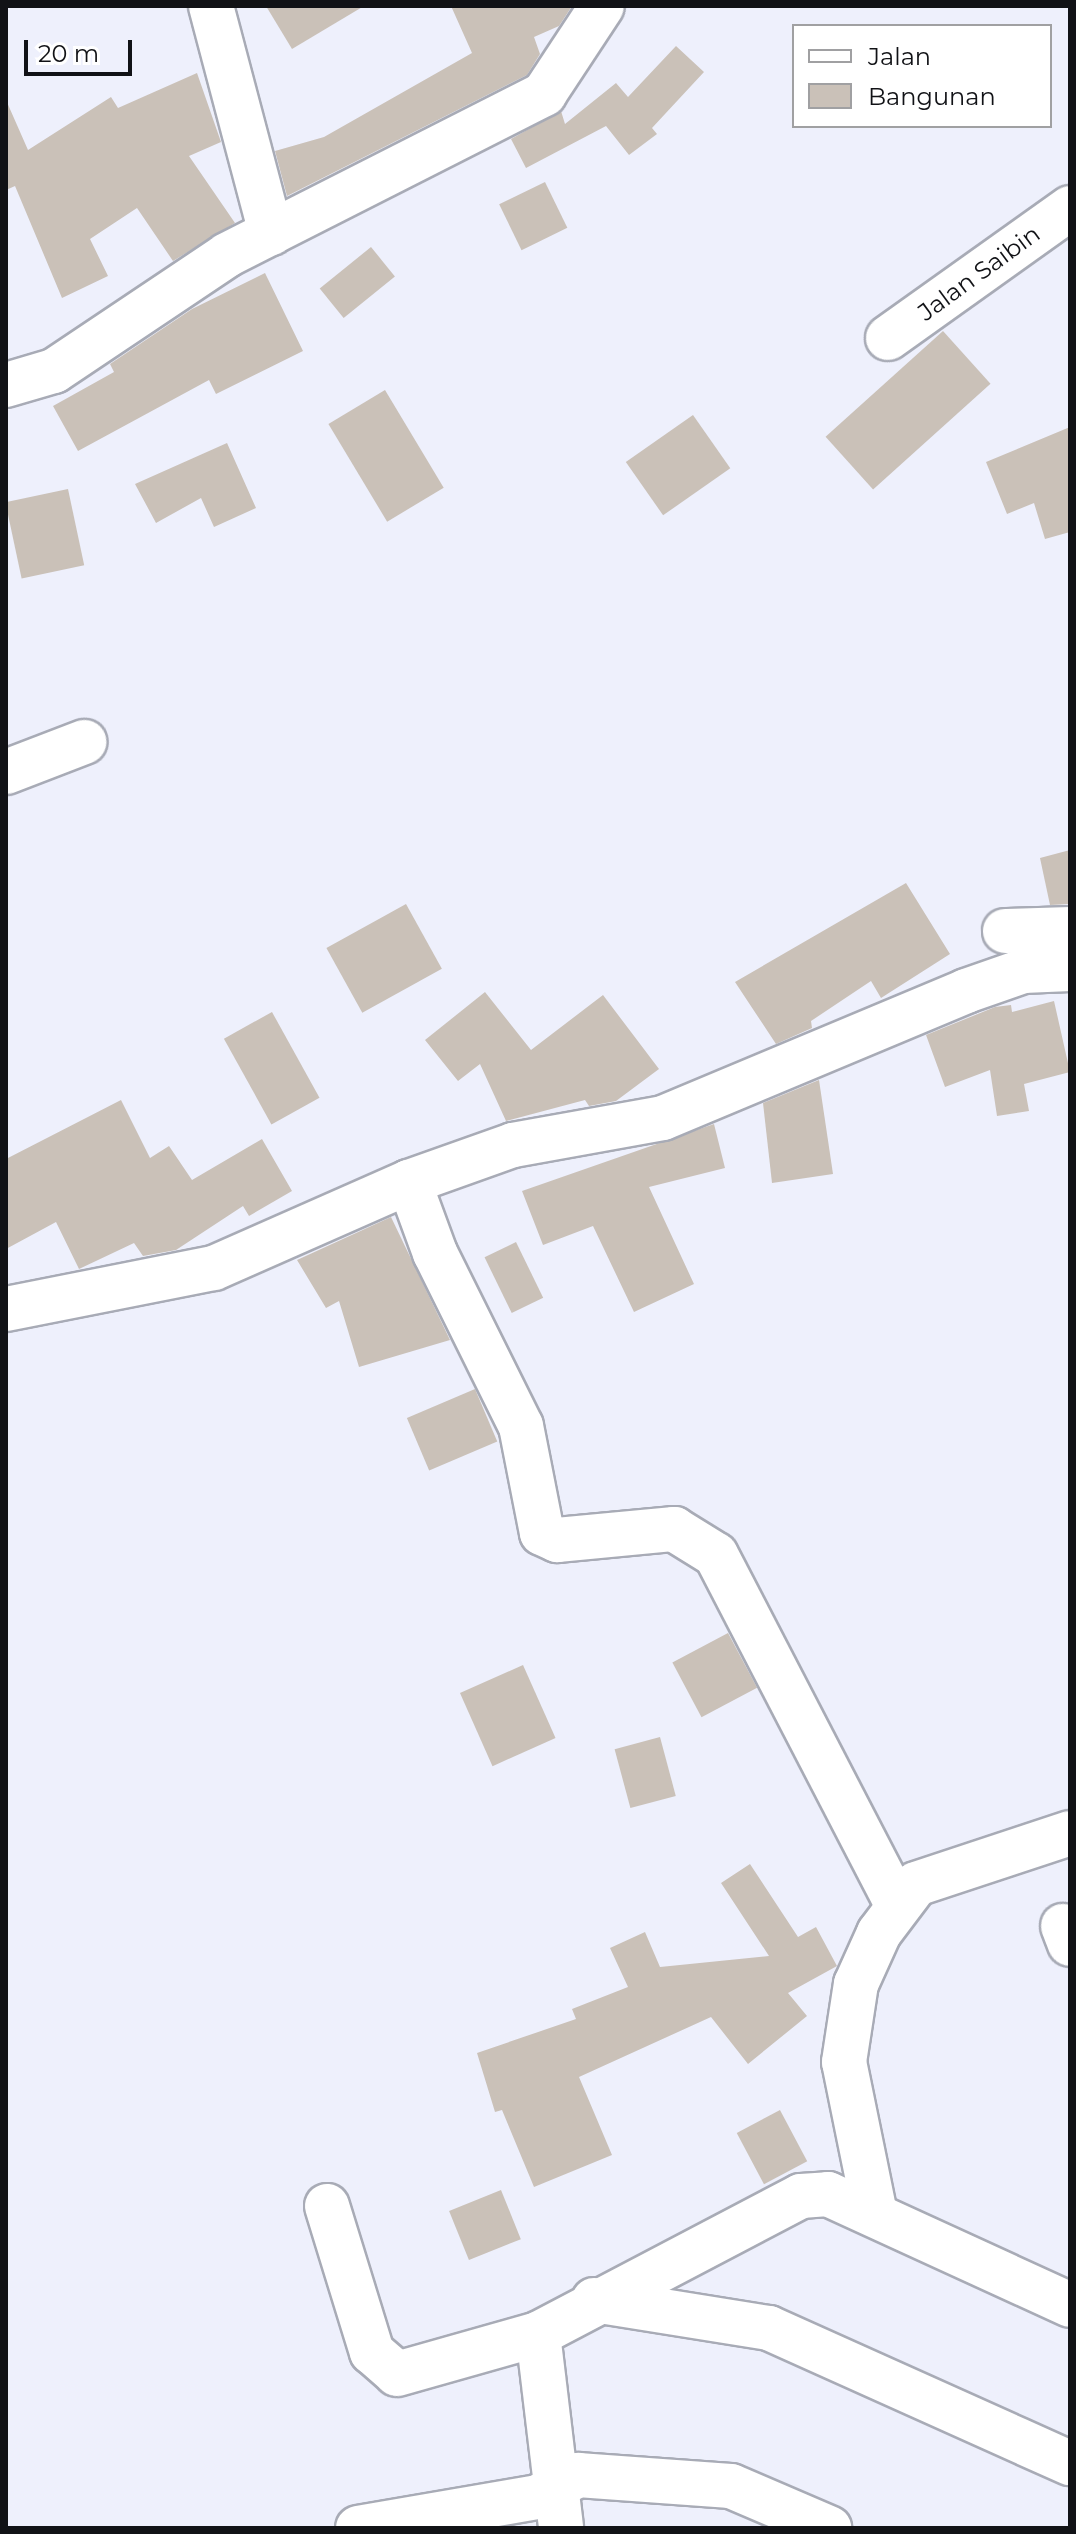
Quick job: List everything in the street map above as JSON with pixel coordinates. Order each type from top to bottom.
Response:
[{"type":"street","points":[[211,6],[271,233]]},
{"type":"street","points":[[6,385],[54,371],[271,233],[544,94],[602,6]]},
{"type":"street","name":"Jalan Saibin","points":[[888,338],[1070,208]]},
{"type":"street","points":[[6,772],[84,742]]},
{"type":"street","points":[[1005,931],[1070,929]]},
{"type":"street","points":[[6,1309],[214,1268],[409,1182],[513,1145],[663,1118],[966,991],[1023,971],[1070,969]]},
{"type":"street","points":[[409,1182],[435,1253],[521,1426],[542,1533],[557,1540],[674,1529],[716,1555],[897,1904]]},
{"type":"street","points":[[875,2214],[845,2034],[856,1984],[897,1904],[916,1884],[1070,1833]]},
{"type":"street","points":[[327,2206],[372,2352],[384,2369],[397,2374],[538,2334],[594,2300],[801,2196],[828,2194],[1070,2305]]},
{"type":"street","points":[[594,2300],[769,2328],[1070,2463]]},
{"type":"street","points":[[538,2334],[558,2509]]},
{"type":"street","points":[[558,2509],[578,2475],[701,2480],[759,2496],[829,2528]]},
{"type":"street","points":[[358,2528],[558,2509]]},
{"type":"building","points":[[266,6],[364,6],[292,49]]},
{"type":"building","points":[[451,6],[572,6],[559,26],[534,37],[540,54],[527,75],[287,196],[275,151],[324,137],[472,53]]},
{"type":"building","points":[[676,46],[704,72],[652,128],[657,134],[629,155],[606,126],[526,168],[511,139],[561,111],[565,124],[616,83],[628,97]]},
{"type":"building","points":[[197,73],[221,142],[189,156],[235,223],[173,261],[137,208],[90,239],[108,276],[62,298],[15,186],[6,190],[6,100],[28,150],[111,97],[118,108]]},
{"type":"building","points":[[545,182],[567,228],[522,250],[499,204]]},
{"type":"building","points":[[371,247],[395,277],[344,318],[320,289]]},
{"type":"building","points":[[265,273],[303,351],[216,394],[209,380],[78,451],[53,406],[114,372],[110,364],[192,309]]},
{"type":"building","points":[[943,331],[991,384],[873,489],[826,437]]},
{"type":"building","points":[[385,390],[444,488],[387,522],[328,424]]},
{"type":"building","points":[[693,415],[730,468],[663,515],[626,462]]},
{"type":"building","points":[[1070,427],[1070,532],[1045,539],[1034,503],[1007,514],[986,462]]},
{"type":"building","points":[[227,443],[256,508],[214,527],[201,498],[156,523],[135,484]]},
{"type":"building","points":[[68,489],[84,565],[22,579],[6,502]]},
{"type":"building","points":[[1070,850],[1070,904],[1050,905],[1040,858]]},
{"type":"building","points":[[906,883],[950,954],[881,998],[871,981],[811,1021],[812,1028],[776,1044],[735,982]]},
{"type":"building","points":[[406,904],[442,969],[362,1013],[326,948]]},
{"type":"building","points":[[485,992],[531,1050],[603,995],[659,1069],[616,1101],[589,1106],[585,1100],[506,1121],[480,1064],[458,1081],[425,1040]]},
{"type":"building","points":[[1054,1001],[1070,1072],[1024,1084],[1029,1111],[997,1116],[990,1070],[945,1087],[926,1035],[995,1007],[1011,1005],[1012,1012]]},
{"type":"building","points":[[272,1012],[320,1098],[271,1124],[224,1039]]},
{"type":"building","points":[[819,1080],[833,1174],[772,1183],[763,1103]]},
{"type":"building","points":[[121,1100],[150,1158],[169,1146],[192,1180],[262,1139],[292,1191],[249,1216],[243,1206],[176,1250],[143,1256],[134,1243],[79,1269],[56,1222],[6,1249],[6,1159]]},
{"type":"building","points":[[714,1124],[725,1168],[649,1187],[694,1284],[634,1312],[593,1226],[543,1245],[522,1191]]},
{"type":"building","points":[[391,1217],[450,1340],[359,1367],[339,1301],[326,1308],[297,1260]]},
{"type":"building","points":[[516,1242],[543,1298],[512,1313],[485,1257]]},
{"type":"building","points":[[475,1389],[497,1441],[429,1470],[407,1418]]},
{"type":"building","points":[[728,1633],[757,1688],[701,1717],[672,1663]]},
{"type":"building","points":[[523,1665],[556,1738],[493,1766],[460,1693]]},
{"type":"building","points":[[660,1737],[676,1796],[630,1808],[615,1749]]},
{"type":"building","points":[[750,1864],[798,1937],[816,1927],[837,1966],[788,1993],[807,2016],[748,2064],[711,2017],[579,2077],[612,2155],[534,2187],[502,2110],[495,2112],[477,2053],[576,2019],[572,2009],[628,1987],[610,1948],[645,1932],[660,1967],[769,1956],[721,1883]]},
{"type":"building","points":[[780,2110],[807,2161],[764,2184],[737,2133]]},
{"type":"building","points":[[501,2190],[521,2239],[469,2260],[449,2211]]}]
